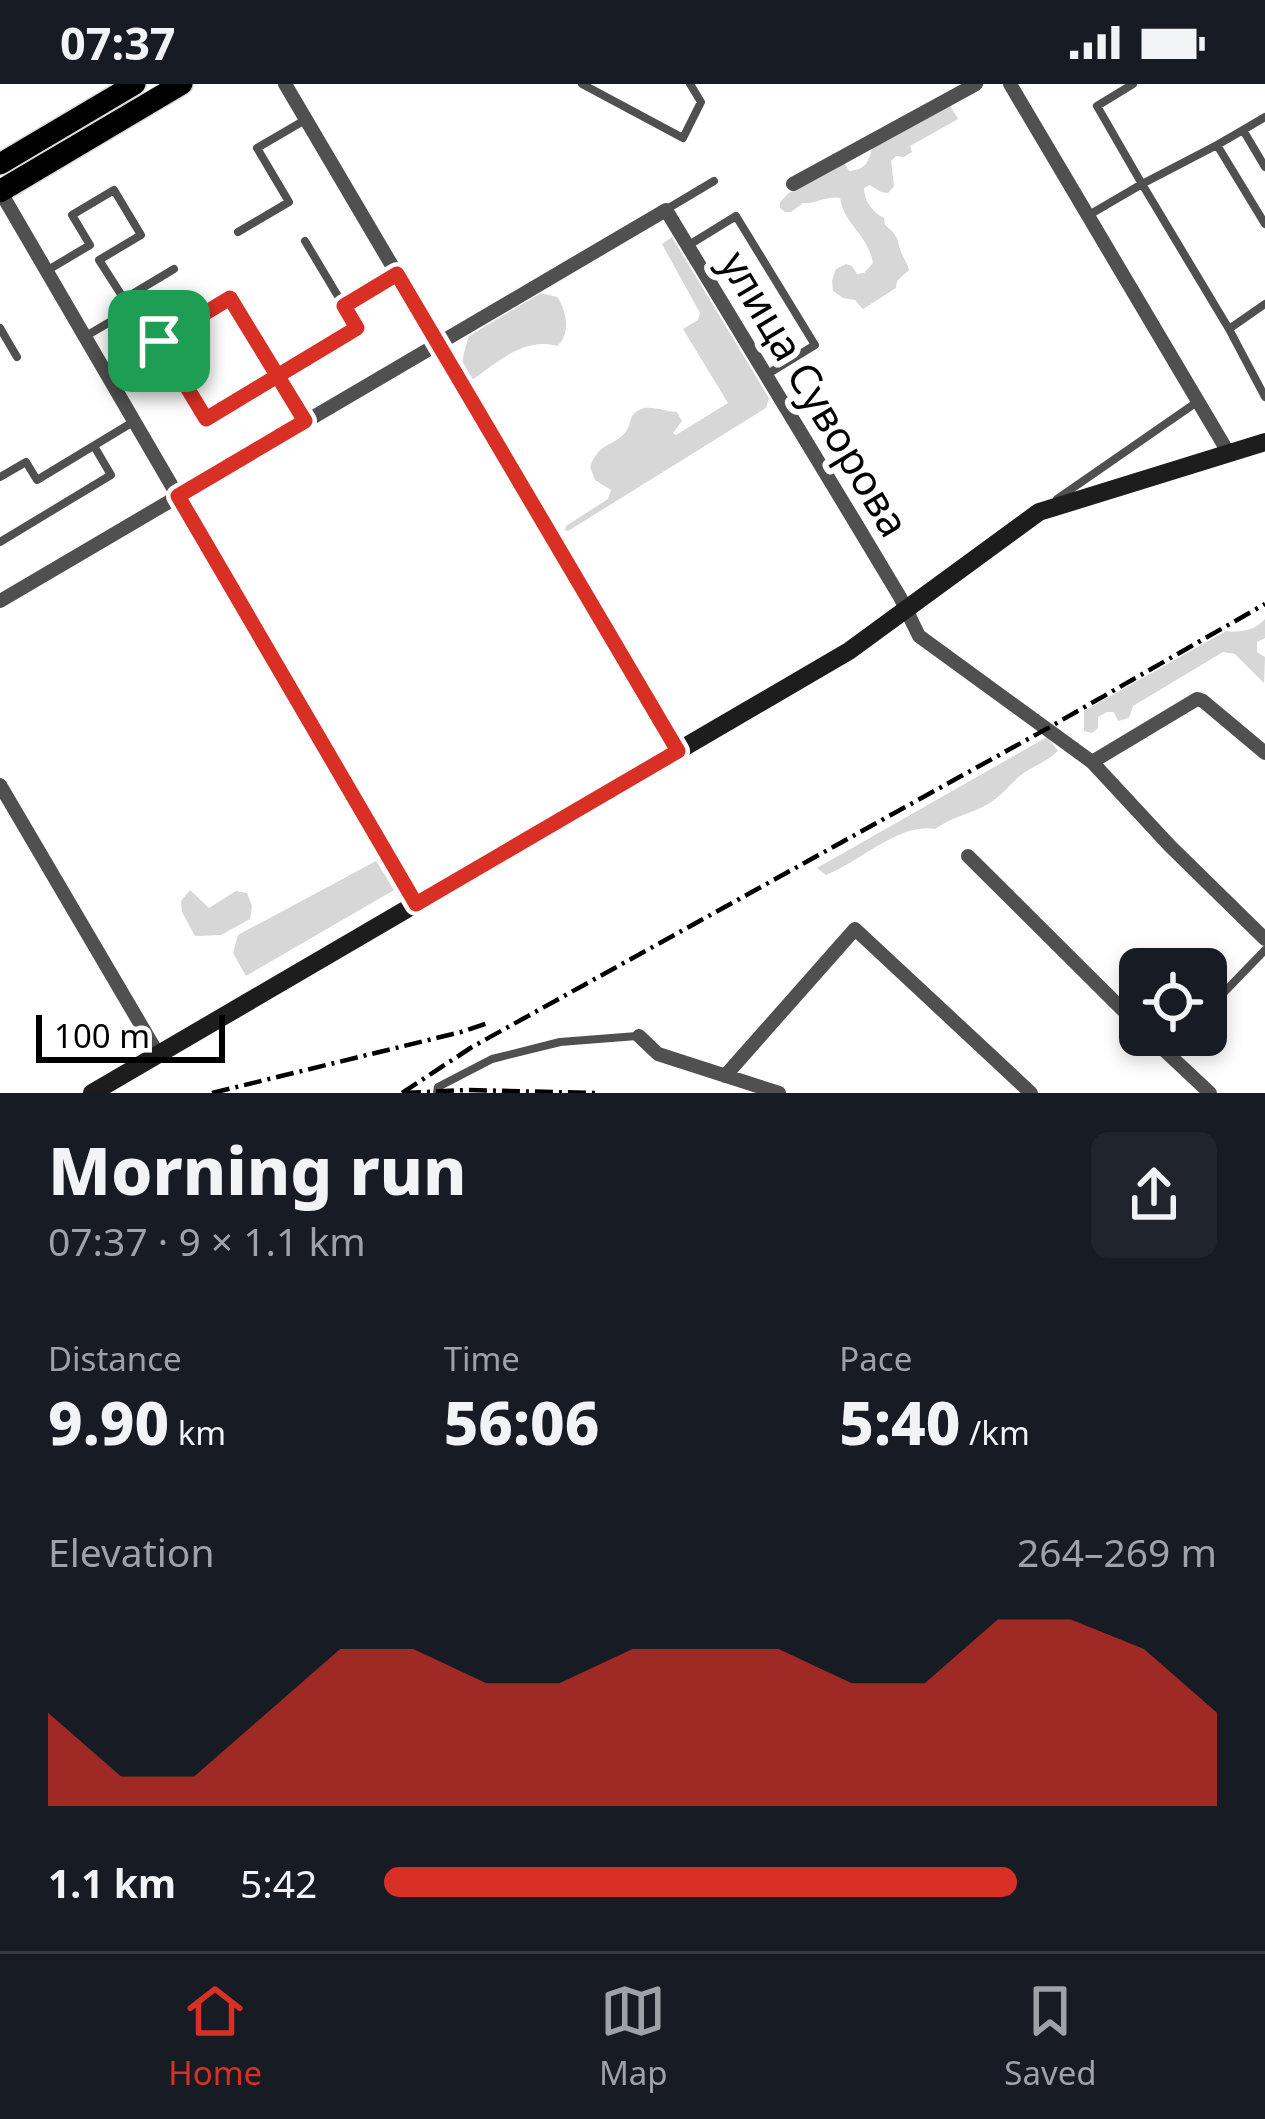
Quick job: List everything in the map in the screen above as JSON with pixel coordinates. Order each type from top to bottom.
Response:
[{"type":"main road","points":[[0,164],[135,84]]},
{"type":"main road","points":[[0,191],[182,84]]},
{"type":"main road","points":[[92,1093],[849,651],[1040,512],[1265,442]]},
{"type":"street","points":[[285,84],[678,751]]},
{"type":"street","points":[[794,184],[976,84]]},
{"type":"street","points":[[1010,84],[1228,452]]},
{"type":"street","points":[[0,191],[416,904]]},
{"type":"street","points":[[0,601],[666,210]]},
{"type":"street","name":"улица Суворова","points":[[666,210],[766,375],[808,434],[919,636],[1092,762],[1265,939]]},
{"type":"street","points":[[1092,762],[1197,699],[1265,753]]},
{"type":"street","points":[[0,785],[158,1054]]},
{"type":"street","points":[[968,856],[1119,1006]]},
{"type":"street","points":[[724,1076],[855,929],[1031,1093]]},
{"type":"street","points":[[639,1036],[658,1054],[779,1093]]},
{"type":"street","points":[[1169,1056],[1210,1093]]},
{"type":"lane","points":[[582,84],[683,139],[700,102],[690,84]]},
{"type":"lane","points":[[1133,84],[1096,106],[1265,397]]},
{"type":"lane","points":[[1088,216],[1265,117]]},
{"type":"lane","points":[[238,232],[289,202],[257,148],[306,120]]},
{"type":"lane","points":[[1243,130],[1265,167]]},
{"type":"lane","points":[[1217,145],[1265,224]]},
{"type":"lane","points":[[666,210],[714,181]]},
{"type":"lane","points":[[85,336],[125,313],[124,299],[99,260],[72,215],[114,190],[141,235],[99,260]]},
{"type":"lane","points":[[688,245],[736,216],[804,326],[815,345],[766,375]]},
{"type":"lane","points":[[305,241],[357,328],[277,375],[206,419],[159,341],[230,298],[277,375],[305,421]]},
{"type":"lane","points":[[47,271],[90,244]]},
{"type":"lane","points":[[124,299],[174,269]]},
{"type":"lane","points":[[344,306],[397,274]]},
{"type":"lane","points":[[1229,329],[1265,304]]},
{"type":"lane","points":[[0,328],[17,356]]},
{"type":"lane","points":[[1040,512],[1198,401]]},
{"type":"lane","points":[[0,477],[26,462],[37,480],[134,422]]},
{"type":"lane","points":[[0,542],[111,475],[94,446]]},
{"type":"lane","points":[[1227,989],[1265,950]]},
{"type":"lane","points":[[437,1093],[438,1087],[492,1059],[560,1042],[639,1036]]},
{"type":"shaded area","points":[[949,104],[958,119],[891,161],[894,186],[888,193],[870,185],[864,188],[870,206],[896,236],[909,270],[896,288],[863,309],[855,300],[833,291],[836,269],[846,264],[857,274],[864,273],[873,263],[840,198],[803,203],[791,212],[780,208],[780,202],[844,162],[849,171],[863,167],[872,148]]},
{"type":"shaded area","points":[[672,237],[769,398],[766,408],[565,530],[608,499],[611,490],[595,480],[590,467],[601,450],[624,434],[635,412],[648,408],[677,412],[682,421],[676,435],[728,403],[683,329],[698,320],[700,313],[662,244]]},
{"type":"shaded area","points":[[541,293],[557,297],[563,309],[566,329],[557,346],[523,348],[472,380],[462,374],[469,336]]},
{"type":"shaded area","points":[[1265,619],[1265,638],[1257,642],[1257,652],[1265,657],[1264,683],[1235,654],[1223,652],[1133,706],[1129,718],[1118,721],[1114,712],[1107,712],[1098,717],[1098,728],[1092,733],[1084,731],[1084,711],[1226,631],[1247,630]]},
{"type":"shaded area","points":[[1047,737],[1058,751],[988,804],[935,829],[894,837],[826,875],[817,868]]},
{"type":"shaded area","points":[[376,861],[394,890],[246,976],[233,953],[238,935]]},
{"type":"shaded area","points":[[190,890],[209,908],[236,891],[247,893],[250,919],[221,935],[195,936],[182,912],[181,901]]},
{"type":"tram line","points":[[0,180],[163,84]]},
{"type":"railway","points":[[402,1093],[472,1047],[1265,604]]},
{"type":"railway","points":[[212,1093],[491,1022]]},
{"type":"railway","points":[[403,1093],[595,1093]]},
{"type":"route","points":[[159,341],[206,419],[277,375],[357,328],[344,306],[397,274],[678,751],[416,904],[178,496],[305,421],[298,410],[277,375],[230,298],[159,341]]}]
